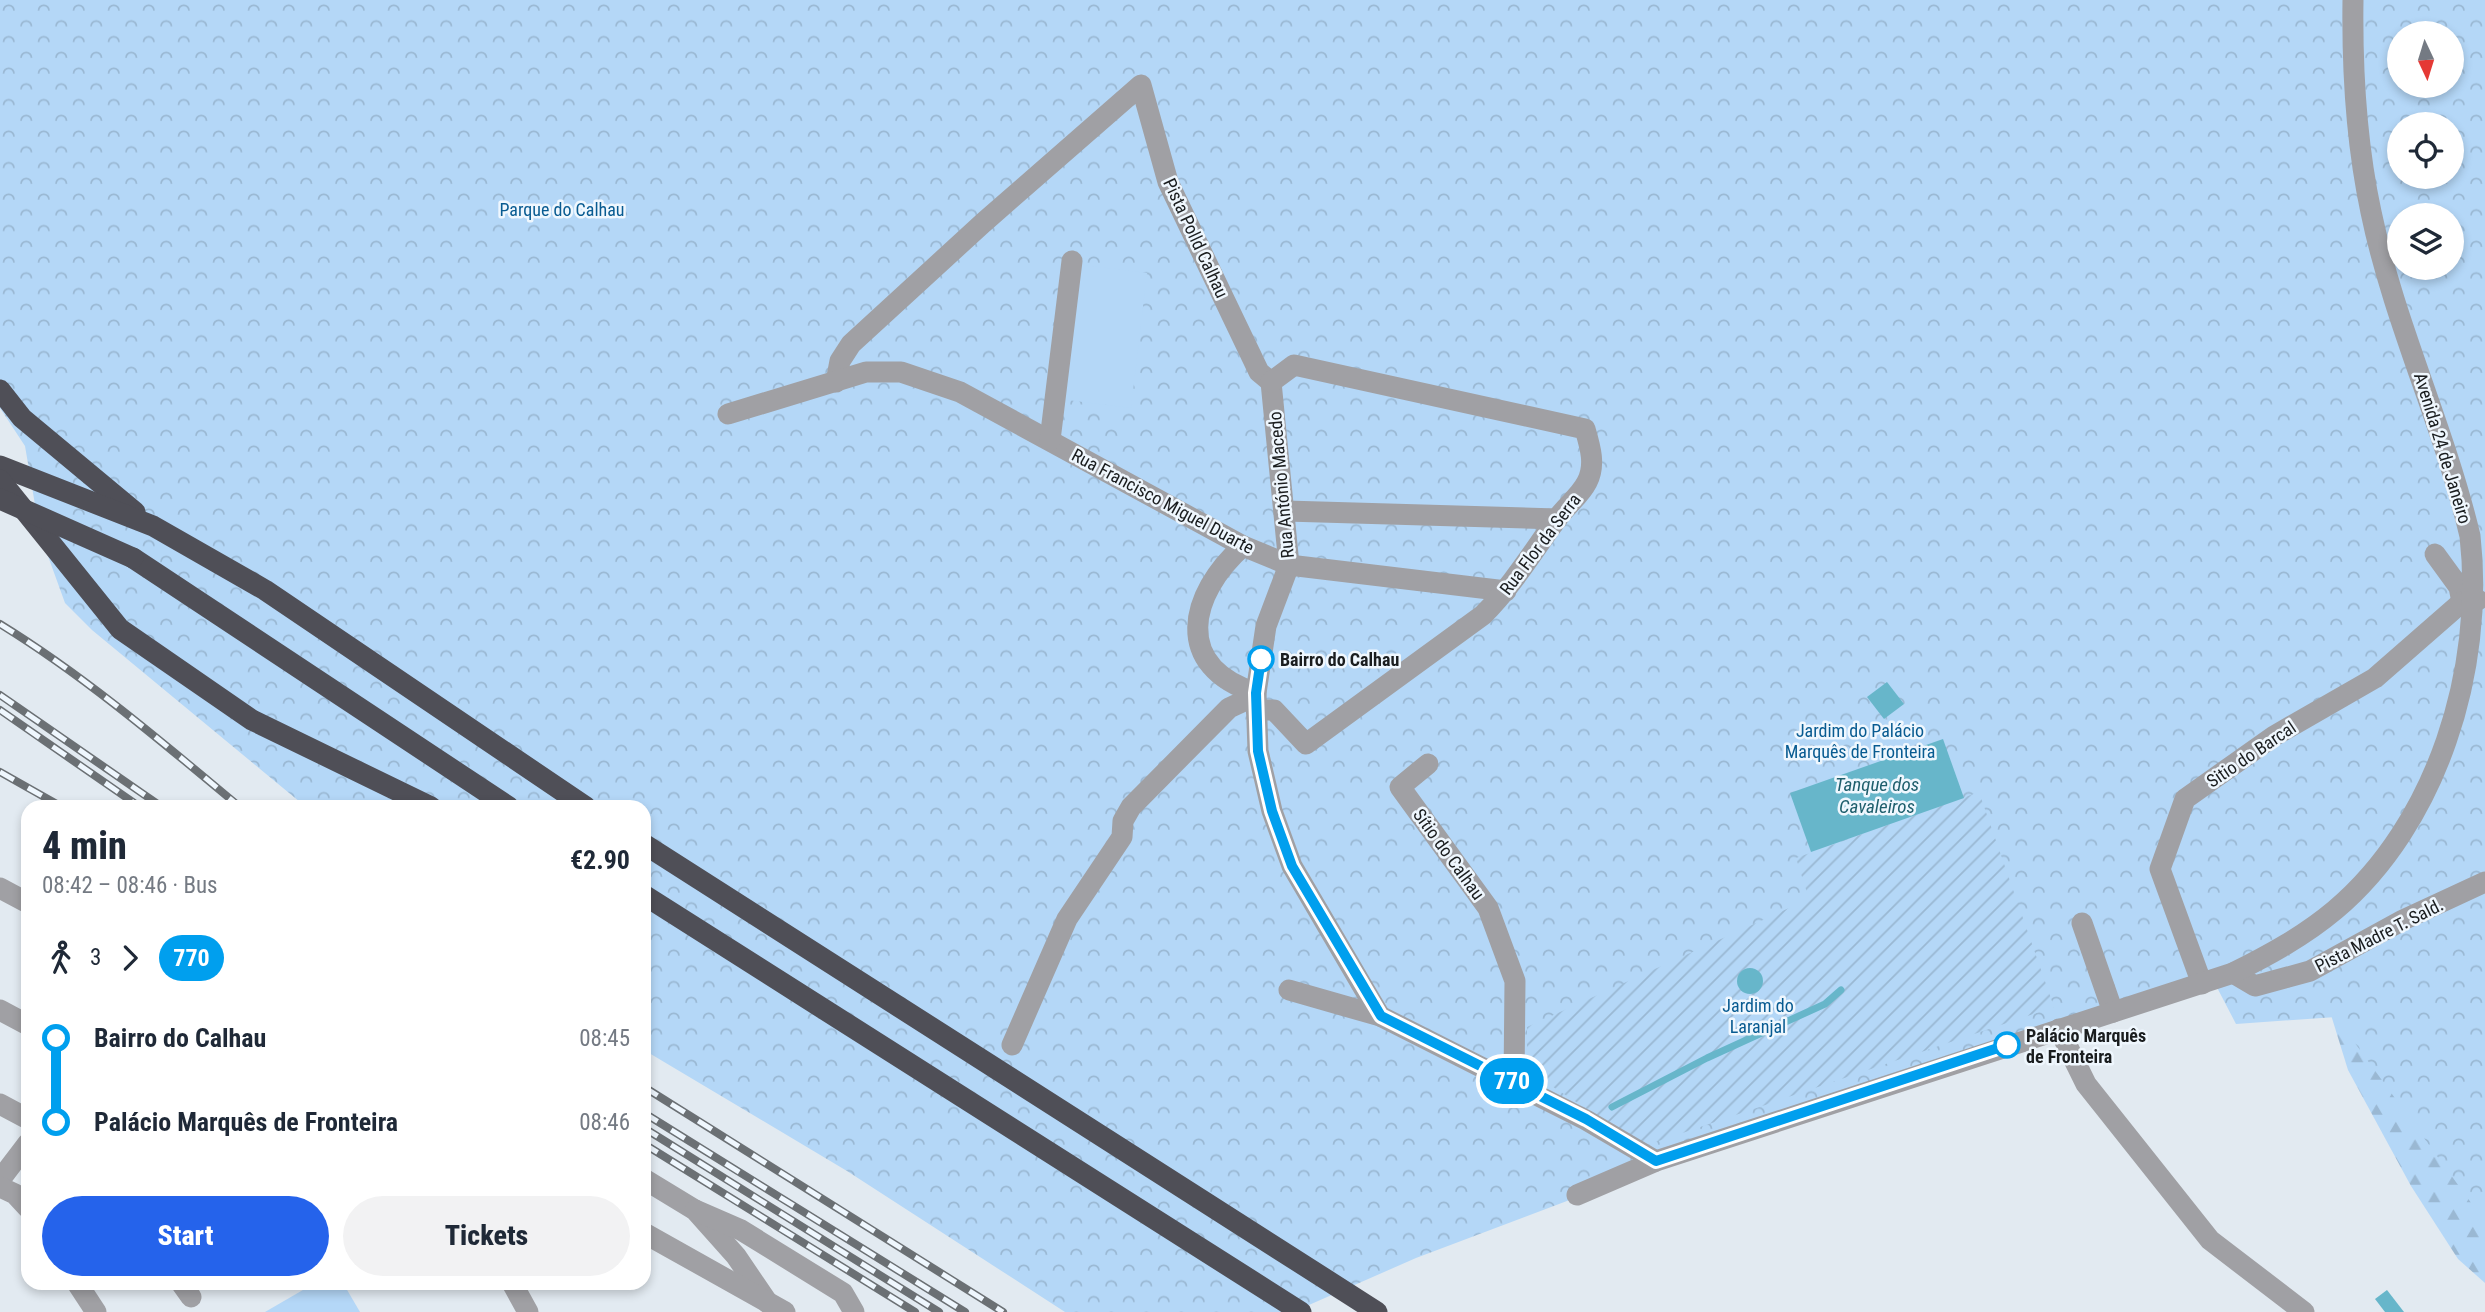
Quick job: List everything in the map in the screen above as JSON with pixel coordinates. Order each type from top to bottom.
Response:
[{"type":"highway","points":[[0,390],[22,418],[153,526]]},
{"type":"highway","points":[[0,466],[34,477],[153,526],[275,597],[576,800]]},
{"type":"highway","points":[[0,480],[120,629],[252,720],[417,800]]},
{"type":"highway","points":[[0,499],[133,558],[498,800]]},
{"type":"highway","points":[[651,848],[1377,1312]]},
{"type":"highway","points":[[651,900],[922,1069],[1301,1312]]},
{"type":"highway","points":[[651,909],[702,933]]},
{"type":"street","name":"Avenida 24 de Janeiro","points":[[1577,1195],[1656,1161],[2233,973],[2288,944],[2335,910],[2370,877],[2400,839],[2424,802],[2459,718],[2475,647],[2470,601],[2471,538],[2395,301],[2371,214],[2357,126],[2353,0]]},
{"type":"street","name":"Pista Polld Calhau","points":[[836,382],[840,361],[851,344],[983,223],[1141,85],[1168,182],[1259,372],[1270,382]]},
{"type":"street","points":[[1050,440],[1072,261]]},
{"type":"street","name":"Rua Flor da Serra","points":[[1256,701],[1274,710],[1306,744],[1483,615],[1506,591],[1587,482],[1591,452],[1585,429],[1294,365],[1270,382]]},
{"type":"street","name":"Rua Francisco Miguel Duarte","points":[[728,414],[876,370],[901,372],[960,392],[1242,546],[1289,565],[1506,591]]},
{"type":"street","name":"Rua António Macedo","points":[[1270,382],[1286,511],[1289,565],[1266,626],[1256,701],[1258,751],[1272,811],[1292,866],[1381,1016]]},
{"type":"street","points":[[1286,511],[1557,519]]},
{"type":"street","points":[[1242,546],[1227,559],[1211,581],[1197,612],[1197,633],[1202,653],[1256,701]]},
{"type":"street","points":[[2435,554],[2470,601]]},
{"type":"street","name":"Sitio do Barcal","points":[[2202,984],[2160,869],[2185,799],[2274,736],[2375,678],[2470,601]]},
{"type":"street","points":[[1012,1045],[1067,919],[1122,837],[1123,821],[1130,807],[1229,709],[1244,701],[1256,701]]},
{"type":"street","name":"Sítio do Calhau","points":[[1428,764],[1400,787],[1488,908],[1515,981],[1514,1082]]},
{"type":"street","name":"Pista Madre T. Sald.","points":[[2233,973],[2255,986],[2310,971],[2403,920],[2485,882]]},
{"type":"street","points":[[0,888],[21,899]]},
{"type":"street","points":[[2082,923],[2113,1013]]},
{"type":"street","points":[[1289,990],[1381,1016],[1586,1119],[1656,1161]]},
{"type":"street","points":[[0,1010],[21,1021]]},
{"type":"street","points":[[2059,1029],[2086,1084],[2210,1240],[2304,1312]]},
{"type":"street","points":[[0,1104],[21,1115]]},
{"type":"street","points":[[0,1180],[21,1152]]},
{"type":"street","points":[[651,1183],[695,1210],[741,1230],[843,1293],[854,1312]]},
{"type":"street","points":[[0,1187],[15,1194],[21,1200]]},
{"type":"street","points":[[695,1210],[736,1256],[776,1308]]},
{"type":"street","points":[[651,1237],[776,1308]]},
{"type":"street","points":[[82,1290],[96,1312]]},
{"type":"street","points":[[516,1290],[528,1312]]},
{"type":"green space","points":[[0,0],[2485,0],[2485,1222],[2336,1017],[2236,1024],[2210,974],[1633,1176],[1416,1258],[1293,1312],[1065,1312],[847,1171],[651,1054],[651,800],[298,800],[92,630],[65,603],[40,534],[25,446],[0,408]]},
{"type":"green space","points":[[1076,264],[1147,273],[1131,408],[1059,399]]},
{"type":"green space","points":[[2485,703],[2485,1283],[2458,1259],[2411,1186],[2348,1070],[2319,976]]},
{"type":"green space","name":"Jardim do Laranjal","points":[[1979,792],[2054,1007],[1644,1146],[1527,1070],[1527,1027],[1809,899],[1796,858]]},
{"type":"green space","points":[[303,1290],[347,1290],[360,1312],[265,1312]]},
{"type":"water","points":[[1887,682],[1904,704],[1884,719],[1867,697]]},
{"type":"water","name":"Tanque dos Cavaleiros","points":[[1943,739],[1964,798],[1811,852],[1790,793]]},
{"type":"water","points":[[1750,968],[1759,972],[1763,981],[1759,990],[1750,994],[1741,990],[1737,981],[1741,972]]},
{"type":"water","points":[[2387,1290],[2404,1312],[2385,1312],[2375,1299]]},
{"type":"waterway","points":[[1612,1107],[1707,1058],[1825,1004],[1841,990]]},
{"type":"railway","points":[[0,624],[93,688],[231,800]]},
{"type":"railway","points":[[0,695],[152,800]]},
{"type":"railway","points":[[0,710],[130,800]]},
{"type":"railway","points":[[0,772],[50,800]]},
{"type":"railway","points":[[651,1091],[1003,1312]]},
{"type":"railway","points":[[651,1117],[965,1312]]},
{"type":"railway","points":[[651,1132],[939,1312]]},
{"type":"railway","points":[[651,1148],[915,1312]]},
{"type":"bus line","name":"770","points":[[1261,659],[1256,693],[1258,751],[1272,811],[1292,866],[1381,1016],[1586,1119],[1656,1161],[2007,1045]]},
{"type":"place","name":"Bairro do Calhau","points":[[1261,659]]},
{"type":"place","name":"Palácio Marquês de Fronteira","points":[[2007,1045]]},
{"type":"park label","name":"Parque do Calhau","points":[[562,209]]},
{"type":"park label","name":"Jardim do Palácio Marquês de Fronteira","points":[[1860,740]]}]
